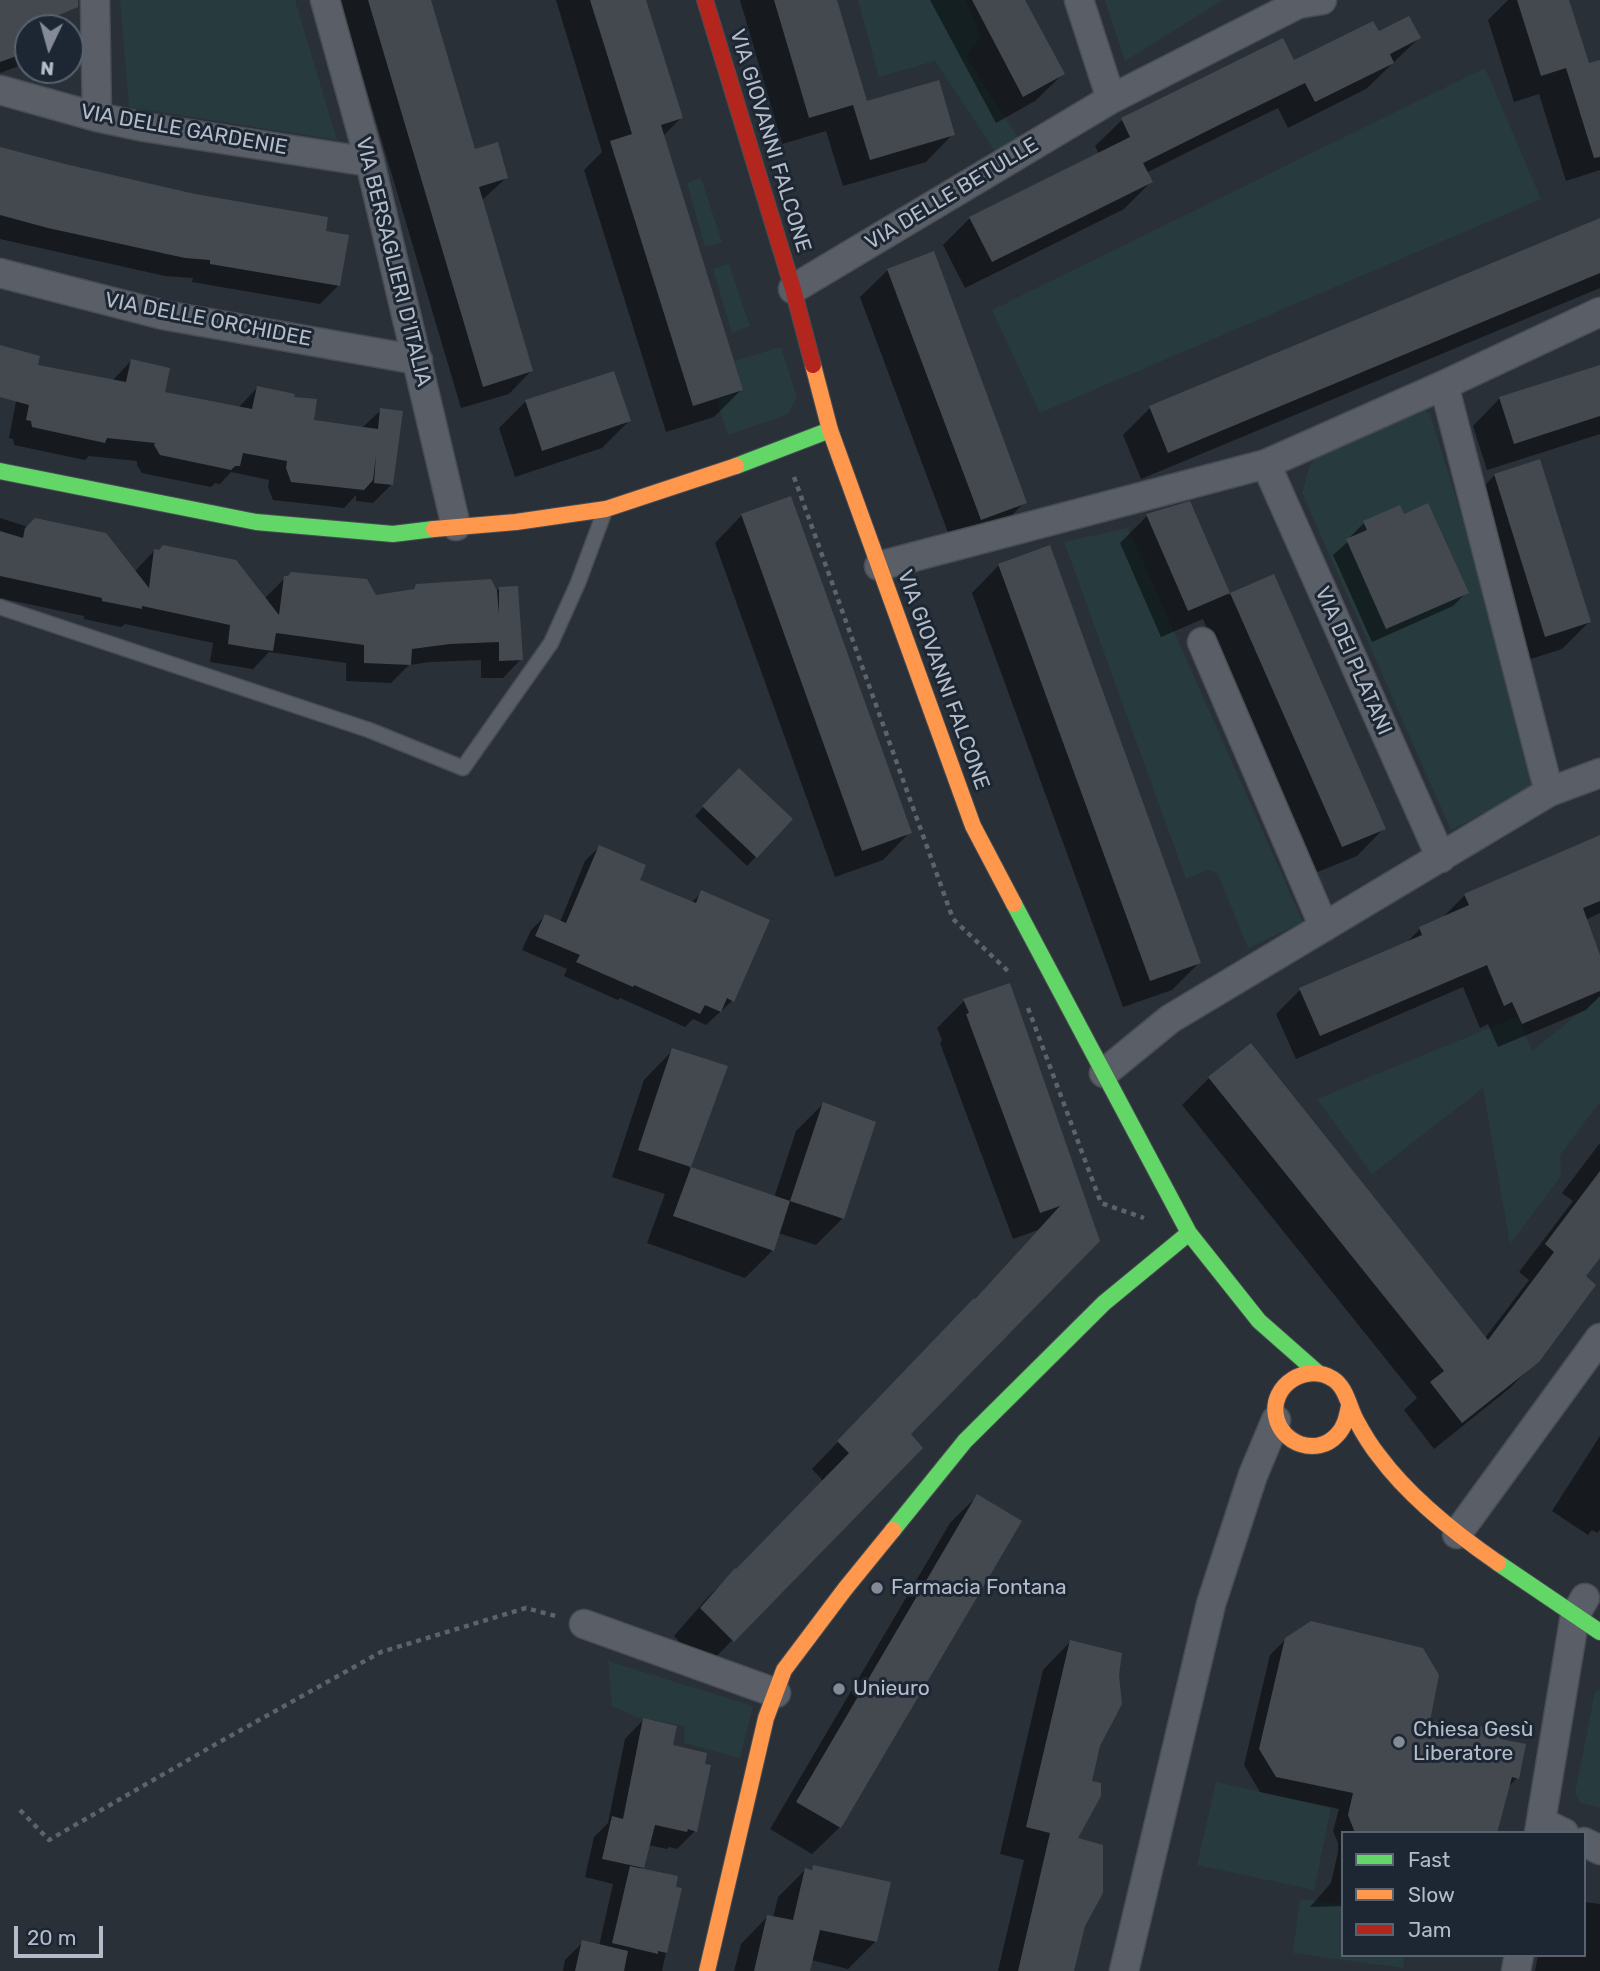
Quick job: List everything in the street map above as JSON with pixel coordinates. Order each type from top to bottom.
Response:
[{"type":"street","points":[[95,0],[97,117]]},
{"type":"street","name":"VIA BERSAGLIERI D'ITALIA","points":[[325,0],[370,162],[456,526]]},
{"type":"street","name":"VIA GIOVANNI FALCONE","points":[[705,0],[793,289],[830,429],[973,826],[1189,1233],[1259,1321],[1318,1373],[1330,1377],[1339,1385],[1380,1458],[1416,1496],[1468,1525],[1583,1603],[1600,1632]]},
{"type":"street","points":[[1079,0],[1111,99]]},
{"type":"street","name":"VIA DELLE BETULLE","points":[[793,289],[1111,99],[1305,1]]},
{"type":"street","name":"VIA DELLE GARDENIE","points":[[0,90],[144,127],[370,162]]},
{"type":"street","name":"VIA DELLE ORCHIDEE","points":[[0,273],[163,314],[418,360]]},
{"type":"street","points":[[879,566],[1266,464],[1600,312]]},
{"type":"street","points":[[1444,385],[1549,792]]},
{"type":"street","points":[[0,471],[256,522],[393,534],[516,522],[606,509],[739,465],[830,429]]},
{"type":"street","name":"VIA DEI PLATANI","points":[[1266,464],[1441,858]]},
{"type":"street","points":[[1202,642],[1325,926]]},
{"type":"street","points":[[1104,1073],[1170,1019],[1549,792],[1600,773]]},
{"type":"street","points":[[707,1971],[766,1718],[784,1670],[965,1441],[1104,1303],[1189,1233]]},
{"type":"street","name":"VIA GIOVANNI FALCONE","points":[[1259,1321],[1265,1346]]},
{"type":"street","points":[[1468,1525],[1600,1338]]},
{"type":"street","points":[[1272,1370],[1282,1431],[1290,1440],[1380,1458]]},
{"type":"street","points":[[1124,1971],[1211,1604],[1285,1384],[1306,1373],[1318,1373]]},
{"type":"street","points":[[1253,1475],[1314,1445],[1336,1438],[1344,1429],[1349,1406]]},
{"type":"street","points":[[1548,1829],[1583,1603]]},
{"type":"street","points":[[583,1623],[776,1693]]},
{"type":"lane","points":[[0,607],[369,730],[463,768],[551,643],[578,583],[606,509]]},
{"type":"path","points":[[792,469],[953,919],[1018,980]]},
{"type":"path","points":[[1028,1007],[1101,1203],[1189,1233]]},
{"type":"path","points":[[20,1810],[50,1840],[381,1652],[526,1608],[583,1623]]},
{"type":"green space","points":[[120,0],[295,0],[337,140],[129,107]]},
{"type":"green space","points":[[858,0],[966,0],[981,37],[966,56],[1022,144],[998,156],[935,61],[879,77]]},
{"type":"green space","points":[[1105,0],[1223,0],[1125,61]]},
{"type":"green space","points":[[1485,68],[1541,199],[1040,413],[992,310]]},
{"type":"green space","points":[[701,178],[722,242],[705,247],[687,183]]},
{"type":"green space","points":[[729,264],[750,326],[732,333],[713,269]]},
{"type":"green space","points":[[781,347],[797,397],[788,414],[728,435],[716,399],[743,390],[734,361]]},
{"type":"green space","points":[[1425,411],[1430,414],[1541,773],[1537,786],[1451,830],[1302,493],[1310,465],[1319,455]]},
{"type":"green space","points":[[1128,528],[1303,922],[1248,948],[1218,874],[1208,870],[1186,879],[1064,542]]},
{"type":"green space","points":[[1600,996],[1600,1102],[1560,1155],[1561,1176],[1510,1244],[1483,1088],[1372,1174],[1317,1099],[1518,1016],[1532,1051]]},
{"type":"green space","points":[[608,1658],[611,1662],[753,1706],[740,1758],[684,1743],[685,1726],[636,1717],[612,1706]]},
{"type":"green space","points":[[1600,1690],[1600,1808],[1581,1803],[1575,1793],[1595,1692]]},
{"type":"green space","points":[[1216,1782],[1331,1808],[1314,1890],[1197,1865]]},
{"type":"green space","points":[[1300,1899],[1341,1904],[1341,1957],[1405,1957],[1403,1968],[1293,1953]]},
{"type":"building","points":[[0,0],[78,0],[78,7],[61,14],[14,14],[14,57],[0,62]]},
{"type":"building","points":[[368,0],[431,0],[475,149],[498,142],[508,178],[479,187],[533,371],[483,387]]},
{"type":"building","points":[[590,0],[646,0],[683,118],[661,125],[743,390],[693,406],[610,141],[632,134]]},
{"type":"building","points":[[774,0],[837,0],[867,101],[939,80],[955,135],[870,160],[853,105],[809,118]]},
{"type":"building","points":[[972,0],[1025,0],[1065,74],[1023,97]]},
{"type":"building","points":[[1517,0],[1569,0],[1589,63],[1600,60],[1600,157],[1594,158],[1566,68],[1541,76]]},
{"type":"building","points":[[1409,16],[1421,38],[1390,54],[1394,63],[1315,102],[1305,83],[1223,123],[1143,163],[1153,182],[992,262],[969,217],[1130,137],[1121,118],[1283,38],[1294,60],[1373,21],[1379,31]]},
{"type":"building","points":[[0,147],[195,194],[328,217],[326,231],[349,235],[340,286],[210,264],[210,260],[185,258],[0,215]]},
{"type":"building","points":[[1600,218],[1600,273],[1168,453],[1149,406]]},
{"type":"building","points":[[934,251],[1027,503],[981,520],[887,269]]},
{"type":"building","points":[[0,345],[40,356],[38,365],[126,382],[131,359],[170,368],[165,392],[252,409],[257,386],[295,394],[294,397],[317,399],[314,420],[378,429],[380,408],[403,411],[393,485],[374,483],[376,455],[373,480],[364,490],[291,482],[286,468],[287,461],[243,453],[240,466],[231,470],[160,455],[155,443],[107,438],[105,443],[32,427],[31,421],[26,420],[29,405],[0,397]]},
{"type":"building","points":[[1600,365],[1600,416],[1514,444],[1499,397]]},
{"type":"building","points":[[614,371],[631,421],[542,451],[525,400]]},
{"type":"building","points":[[1540,459],[1591,622],[1545,637],[1494,474]]},
{"type":"building","points":[[791,496],[912,833],[862,851],[741,514]]},
{"type":"building","points":[[1190,501],[1230,593],[1188,611],[1146,514]]},
{"type":"building","points":[[1428,503],[1469,593],[1386,629],[1346,539],[1367,530],[1363,521],[1400,505],[1404,514]]},
{"type":"building","points":[[35,518],[106,533],[149,588],[154,549],[159,550],[163,545],[236,560],[279,615],[284,576],[291,572],[367,579],[376,595],[414,589],[416,584],[491,579],[497,591],[499,614],[499,587],[518,586],[523,660],[499,661],[499,642],[412,649],[411,665],[364,663],[364,645],[276,633],[273,651],[251,648],[228,644],[230,625],[142,606],[142,609],[102,601],[102,598],[0,576],[0,531],[23,538],[25,528]]},
{"type":"building","points":[[1050,545],[1201,963],[1150,981],[998,564]]},
{"type":"building","points":[[1274,574],[1386,829],[1342,847],[1230,593]]},
{"type":"building","points":[[739,768],[793,819],[757,858],[702,806]]},
{"type":"building","points":[[1600,835],[1600,901],[1583,908],[1600,955],[1600,991],[1522,1024],[1512,1002],[1504,1006],[1487,965],[1320,1036],[1299,988],[1422,935],[1419,927],[1469,905],[1464,894]]},
{"type":"building","points":[[599,845],[646,865],[640,880],[696,903],[701,890],[770,920],[734,1002],[727,998],[721,1012],[705,1005],[700,1014],[576,962],[580,955],[535,936],[545,914],[566,923]]},
{"type":"building","points":[[1010,983],[1100,1241],[911,1434],[923,1448],[734,1642],[700,1608],[735,1568],[849,1453],[837,1441],[975,1299],[1060,1206],[1040,1213],[966,1014],[969,1013],[963,999]]},
{"type":"building","points":[[1251,1043],[1488,1340],[1554,1252],[1545,1244],[1600,1171],[1600,1258],[1586,1276],[1596,1285],[1539,1362],[1462,1423],[1430,1382],[1444,1371],[1208,1077]]},
{"type":"building","points":[[672,1048],[728,1066],[691,1167],[638,1150]]},
{"type":"building","points":[[823,1102],[876,1122],[844,1219],[790,1201]]},
{"type":"building","points":[[691,1167],[790,1201],[774,1251],[673,1216]]},
{"type":"building","points":[[977,1494],[1022,1521],[841,1828],[796,1802]]},
{"type":"building","name":"Chiesa Gesù Liberatore","points":[[1311,1621],[1423,1648],[1439,1675],[1430,1721],[1502,1729],[1500,1739],[1526,1744],[1519,1779],[1512,1777],[1498,1831],[1354,1831],[1348,1815],[1353,1793],[1276,1777],[1259,1749],[1285,1638]]},
{"type":"building","points":[[1070,1640],[1122,1653],[1119,1675],[1122,1704],[1100,1746],[1092,1781],[1101,1783],[1101,1796],[1078,1838],[1103,1845],[1103,1893],[1085,1926],[1074,1971],[1018,1971],[1050,1833],[1026,1827]]},
{"type":"building","points":[[643,1718],[677,1726],[673,1745],[707,1753],[705,1764],[711,1765],[697,1832],[655,1825],[644,1868],[602,1859],[612,1816],[623,1819]]},
{"type":"building","points":[[813,1865],[891,1882],[877,1942],[820,1930],[810,1971],[754,1971],[767,1915],[793,1920],[805,1868],[812,1870]]},
{"type":"building","points":[[630,1866],[678,1876],[676,1887],[682,1888],[667,1953],[658,1951],[658,1954],[612,1943]]},
{"type":"building","points":[[582,1940],[628,1951],[624,1971],[575,1971]]},
{"type":"traffic: fast","points":[[736,466],[830,430]]},
{"type":"traffic: fast","points":[[0,471],[256,522],[393,534],[434,529]]},
{"type":"traffic: fast","points":[[1014,904],[1189,1233],[1259,1321],[1318,1373]]},
{"type":"traffic: fast","points":[[893,1530],[965,1441],[1104,1303],[1189,1233]]},
{"type":"traffic: fast","points":[[1498,1563],[1600,1632]]},
{"type":"traffic: slow","points":[[813,365],[830,430],[973,826],[1014,904]]},
{"type":"traffic: slow","points":[[434,529],[516,522],[606,509],[736,466]]},
{"type":"traffic: slow","points":[[1349,1406],[1340,1432],[1329,1442],[1320,1445],[1310,1446],[1292,1440],[1279,1426],[1276,1416],[1279,1395],[1292,1380],[1312,1373],[1333,1379],[1344,1392],[1367,1439],[1391,1471],[1434,1514],[1498,1563]]},
{"type":"traffic: slow","points":[[707,1971],[766,1718],[784,1670],[893,1530]]},
{"type":"traffic: jam","points":[[705,0],[793,289],[813,365]]},
{"type":"place","name":"Farmacia Fontana","points":[[877,1588]]},
{"type":"place","name":"Unieuro","points":[[839,1689]]},
{"type":"place","name":"Chiesa Gesù Liberatore","points":[[1399,1742]]}]
